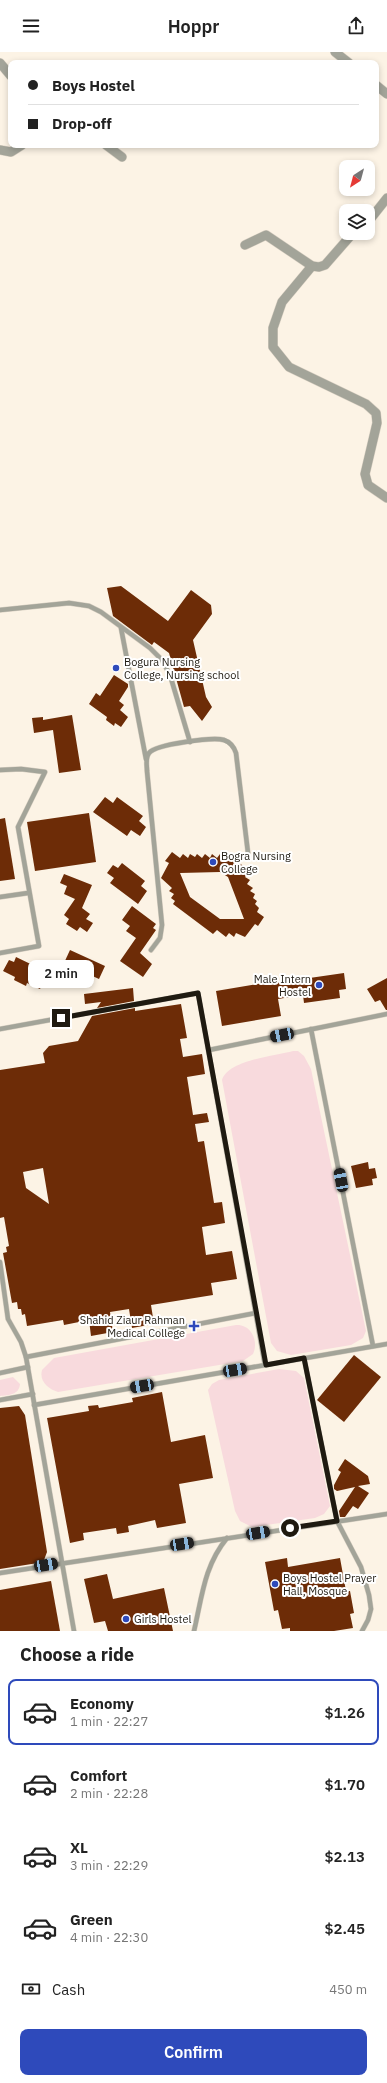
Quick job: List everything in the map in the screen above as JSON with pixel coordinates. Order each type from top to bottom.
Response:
[{"type":"street","points":[[335,52],[345,60]]},
{"type":"street","points":[[0,63],[8,72]]},
{"type":"street","points":[[379,87],[387,94]]},
{"type":"street","points":[[0,150],[11,152],[17,148]]},
{"type":"street","points":[[110,148],[122,157]]},
{"type":"street","points":[[375,213],[387,198]]},
{"type":"street","points":[[245,245],[266,235],[312,266],[319,267],[325,265],[347,240]]},
{"type":"street","points":[[312,266],[282,302],[273,328],[274,347],[289,367],[366,404],[376,413],[377,423],[365,474],[368,485],[387,498]]},
{"type":"lane","points":[[0,610],[69,603],[97,610],[153,650],[165,665],[190,742]]},
{"type":"lane","points":[[122,628],[146,762],[162,926],[160,938],[151,950]]},
{"type":"lane","points":[[146,762],[148,754],[155,748],[219,739],[227,741],[234,748],[248,853]]},
{"type":"lane","points":[[0,770],[45,772],[18,826],[28,893],[39,946],[0,953]]},
{"type":"lane","points":[[0,897],[28,893]]},
{"type":"lane","points":[[0,1029],[198,993],[266,1365]]},
{"type":"lane","points":[[208,1050],[387,1014]]},
{"type":"lane","points":[[311,1029],[373,1346]]},
{"type":"lane","points":[[0,1262],[8,1319],[21,1342],[26,1357],[74,1631]]},
{"type":"lane","points":[[26,1357],[256,1313]]},
{"type":"lane","points":[[34,1405],[387,1344]]},
{"type":"lane","points":[[304,1358],[337,1521],[361,1567],[369,1595],[371,1609],[368,1620],[362,1631]]},
{"type":"lane","points":[[0,1373],[28,1367]]},
{"type":"lane","points":[[0,1400],[33,1394]]},
{"type":"lane","points":[[0,1573],[387,1514]]},
{"type":"lane","points":[[194,1631],[206,1573],[216,1553],[227,1538]]},
{"type":"shaded area","points":[[298,1051],[304,1056],[311,1069],[366,1331],[363,1338],[351,1345],[291,1355],[277,1351],[271,1343],[222,1080],[226,1073],[242,1063]]},
{"type":"shaded area","points":[[241,1325],[250,1330],[255,1344],[253,1354],[243,1361],[58,1392],[48,1387],[42,1378],[42,1370],[54,1358]]},
{"type":"shaded area","points":[[279,1369],[296,1371],[304,1378],[330,1506],[324,1514],[315,1518],[252,1527],[240,1521],[235,1511],[208,1390],[212,1384],[219,1380]]},
{"type":"shaded area","points":[[13,1377],[20,1384],[18,1390],[13,1394],[0,1396],[0,1380]]},
{"type":"building","points":[[121,586],[168,621],[191,590],[211,605],[212,614],[193,640],[206,697],[212,707],[202,721],[190,706],[184,707],[169,653],[154,642],[152,645],[113,616],[107,588]]},
{"type":"building","points":[[114,675],[128,684],[128,687],[119,701],[124,705],[120,710],[128,717],[121,727],[115,723],[114,726],[106,720],[107,717],[89,704],[96,693],[100,696]]},
{"type":"building","points":[[72,715],[81,770],[59,773],[53,730],[34,733],[32,718],[43,717],[43,720]]},
{"type":"building","points":[[105,797],[113,803],[117,797],[143,816],[139,821],[146,827],[140,836],[131,830],[127,836],[93,812]]},
{"type":"building","points":[[89,813],[96,862],[35,871],[27,822]]},
{"type":"building","points":[[5,818],[15,879],[0,881],[0,819]]},
{"type":"building","points":[[172,852],[180,858],[183,854],[188,858],[190,854],[195,857],[197,854],[202,858],[205,854],[210,858],[212,854],[217,858],[220,854],[224,857],[227,854],[232,857],[235,853],[242,858],[239,863],[245,867],[243,870],[248,873],[245,877],[250,880],[247,884],[253,888],[250,891],[255,894],[253,898],[257,901],[255,904],[259,908],[257,912],[264,917],[258,926],[255,924],[245,937],[236,933],[234,937],[229,933],[226,937],[217,930],[213,934],[173,904],[175,901],[171,898],[174,894],[169,891],[172,888],[161,878],[169,863],[165,861]],"holes":[[[220,872],[228,877],[244,919],[220,919],[190,897],[180,873]]]},
{"type":"building","points":[[122,863],[145,881],[141,886],[147,891],[138,904],[110,883],[114,878],[107,873],[113,865],[118,868]]},
{"type":"building","points":[[64,874],[92,885],[82,908],[90,914],[86,919],[93,923],[87,932],[80,927],[77,931],[66,924],[69,919],[64,915],[75,899],[64,894],[67,886],[60,883]]},
{"type":"building","points":[[132,906],[156,924],[153,928],[156,930],[140,953],[152,964],[143,977],[120,961],[136,938],[126,931],[130,926],[122,920]]},
{"type":"building","points":[[70,950],[105,966],[99,979],[64,963]]},
{"type":"building","points":[[16,957],[43,970],[40,975],[45,977],[40,989],[27,983],[26,986],[14,980],[15,977],[3,971],[9,960],[14,962]]},
{"type":"building","points":[[344,973],[346,989],[339,990],[340,998],[304,1003],[303,995],[278,999],[281,1016],[222,1026],[216,991],[275,981],[275,983]]},
{"type":"building","points":[[387,978],[386,1010],[380,1000],[375,1002],[367,989]]},
{"type":"building","points":[[133,988],[134,1001],[97,1008],[101,1002],[85,1004],[84,994]]},
{"type":"building","points":[[181,1004],[187,1038],[180,1039],[183,1057],[202,1054],[205,1074],[187,1077],[193,1115],[207,1113],[209,1122],[195,1124],[198,1142],[204,1141],[214,1203],[222,1202],[225,1223],[202,1227],[206,1255],[232,1251],[237,1279],[211,1283],[213,1295],[151,1305],[154,1324],[132,1328],[129,1309],[110,1312],[113,1332],[91,1336],[89,1320],[64,1325],[63,1320],[27,1326],[25,1314],[22,1315],[21,1309],[18,1309],[17,1302],[12,1303],[3,1253],[7,1252],[6,1247],[9,1246],[4,1217],[0,1218],[0,1070],[45,1063],[43,1053],[49,1046],[78,1041],[92,1016],[135,1008],[135,1011]],"holes":[[[43,1168],[49,1204],[26,1188],[23,1172]]]},
{"type":"building","points":[[368,1162],[369,1169],[375,1168],[377,1178],[372,1179],[373,1185],[356,1188],[351,1166]]},
{"type":"building","points":[[354,1355],[381,1377],[344,1422],[317,1400]]},
{"type":"building","points":[[162,1392],[171,1442],[205,1435],[213,1478],[179,1484],[186,1523],[157,1528],[155,1520],[128,1526],[129,1532],[117,1534],[116,1528],[83,1533],[84,1540],[70,1543],[47,1418],[89,1411],[88,1406],[98,1405],[99,1408],[133,1402],[132,1398]]},
{"type":"building","points":[[19,1406],[25,1415],[47,1552],[44,1560],[38,1563],[0,1569],[0,1408]]},
{"type":"building","points":[[345,1459],[368,1476],[370,1484],[358,1486],[369,1493],[358,1509],[353,1506],[345,1517],[340,1517],[339,1511],[355,1487],[337,1491],[334,1489],[334,1485],[341,1472],[338,1470]]},
{"type":"building","points":[[287,1558],[288,1567],[340,1558],[346,1591],[350,1591],[354,1613],[350,1614],[353,1628],[334,1631],[290,1631],[290,1628],[282,1629],[278,1610],[274,1611],[265,1562]]},
{"type":"building","points":[[107,1574],[113,1599],[164,1588],[173,1631],[108,1631],[105,1621],[94,1623],[84,1579]]},
{"type":"building","points":[[51,1581],[60,1631],[0,1631],[0,1590]]},
{"type":"place","name":"Bogura Nursing College, Nursing school","points":[[116,668]]},
{"type":"place","name":"Bogra Nursing College","points":[[213,862]]},
{"type":"place","name":"Male Intern Hostel","points":[[319,985]]},
{"type":"place","name":"Shahid Ziaur Rahman Medical College","points":[[194,1326]]},
{"type":"place","name":"Boys Hostel Prayer Hall, Mosque","points":[[275,1584]]},
{"type":"place","name":"Girls Hostel","points":[[126,1619]]},
{"type":"route","points":[[61,1018],[198,993],[266,1365],[304,1358],[337,1521],[290,1528]]}]
